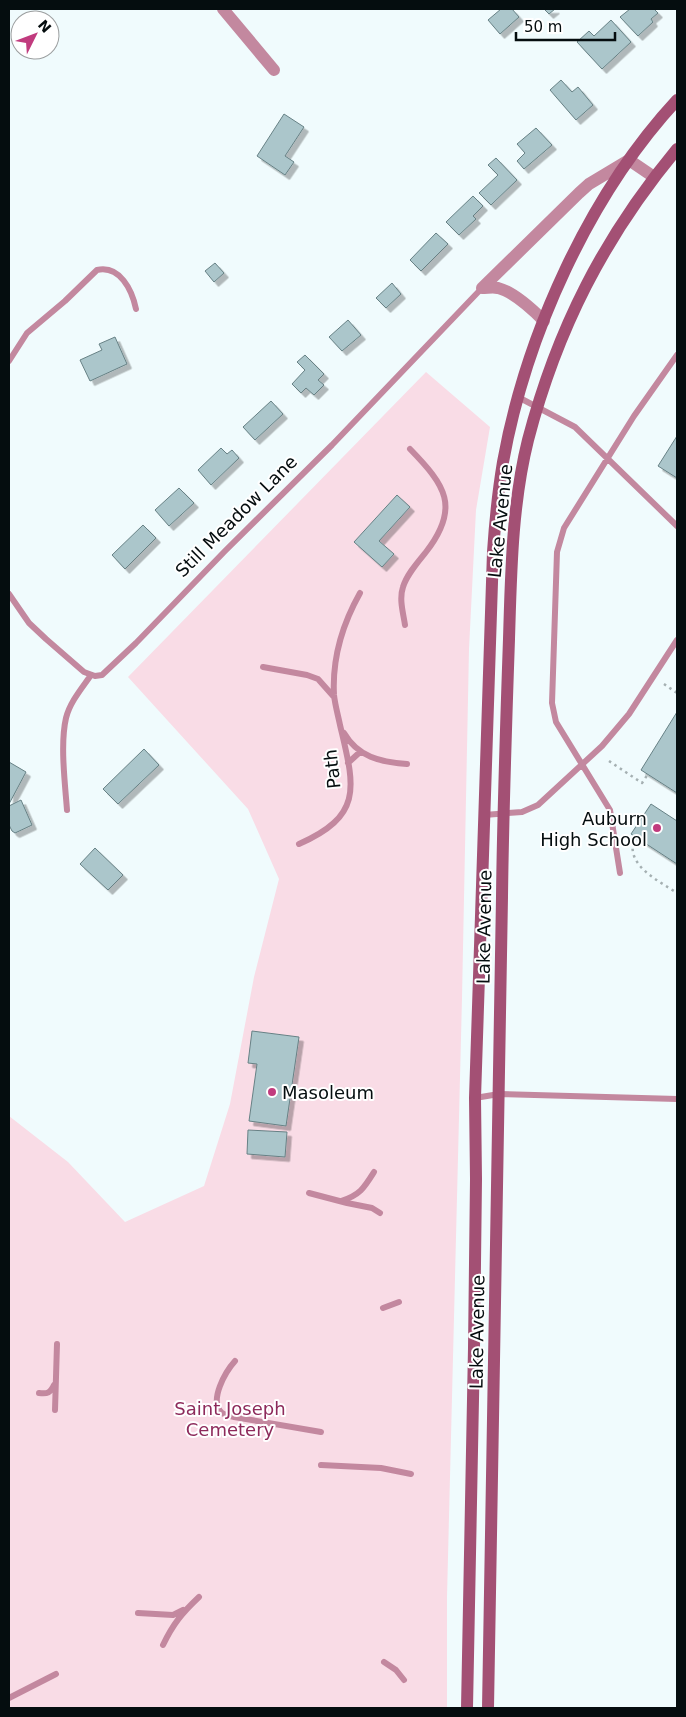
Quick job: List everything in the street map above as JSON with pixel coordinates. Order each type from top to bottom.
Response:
[{"type":"main road","name":"Lake Avenue","points":[[468,1708],[476,1179],[474,1098],[493,552],[497,504],[518,398],[559,282],[587,228],[629,160],[677,100]]},
{"type":"main road","name":"Lake Avenue","points":[[488,1708],[503,813],[511,573],[522,468],[550,370],[584,289],[611,239],[677,149]]},
{"type":"street","points":[[223,9],[274,70]]},
{"type":"street","points":[[629,160],[654,178]]},
{"type":"street","name":"Lake Avenue","points":[[482,288],[589,184],[629,160]]},
{"type":"street","points":[[482,288],[495,288],[507,292],[544,320]]},
{"type":"lane","points":[[9,361],[27,333],[65,301],[97,270],[109,270],[123,280],[130,289],[136,309]]},
{"type":"lane","name":"Still Meadow Lane","points":[[91,675],[102,675],[136,643],[482,288]]},
{"type":"lane","points":[[620,873],[610,810],[556,722],[552,702],[558,552],[564,528],[634,416],[677,355]]},
{"type":"lane","points":[[518,398],[574,426],[677,526]]},
{"type":"lane","points":[[405,625],[401,602],[403,586],[443,524],[446,503],[438,480],[410,449]]},
{"type":"lane","name":"Path","points":[[299,844],[323,832],[342,816],[348,804],[351,791],[348,763],[334,697],[334,674],[339,642],[348,615],[360,593]]},
{"type":"lane","points":[[9,594],[29,623],[46,640],[84,672],[91,675],[74,699],[66,717],[64,732],[67,810]]},
{"type":"lane","points":[[484,815],[522,812],[538,805],[602,746],[629,714],[677,640]]},
{"type":"lane","name":"Path","points":[[263,667],[308,675],[318,679],[334,697]]},
{"type":"lane","name":"Path","points":[[341,727],[348,739],[360,752],[375,760],[407,764]]},
{"type":"lane","points":[[348,763],[360,752]]},
{"type":"lane","points":[[474,1098],[499,1094],[677,1099]]},
{"type":"lane","points":[[340,1201],[353,1197],[363,1190],[374,1172]]},
{"type":"lane","points":[[309,1193],[372,1208],[380,1213]]},
{"type":"lane","points":[[383,1308],[399,1302]]},
{"type":"lane","points":[[55,1410],[57,1344]]},
{"type":"lane","points":[[235,1361],[226,1372],[220,1385],[217,1402],[223,1414],[321,1432]]},
{"type":"lane","points":[[39,1393],[47,1394],[51,1392],[55,1384]]},
{"type":"lane","points":[[320,1464],[381,1468],[411,1474]]},
{"type":"lane","points":[[164,1646],[178,1617],[199,1597]]},
{"type":"lane","points":[[138,1613],[173,1614],[187,1609]]},
{"type":"lane","points":[[384,1662],[396,1670],[404,1680]]},
{"type":"lane","points":[[9,1698],[56,1674]]},
{"type":"path","points":[[664,684],[677,693]]},
{"type":"path","points":[[609,761],[642,783],[648,774]]},
{"type":"path","points":[[635,836],[632,849],[636,862],[641,868],[677,893]]},
{"type":"green space","name":"Saint Joseph Cemetery","points":[[426,372],[490,427],[476,510],[469,649],[447,1597],[447,1708],[9,1708],[9,1116],[68,1162],[125,1222],[204,1186],[230,1104],[254,977],[279,879],[248,809],[128,677]]},
{"type":"building","points":[[501,9],[512,9],[519,17],[500,34],[488,20]]},
{"type":"building","points":[[544,9],[555,9],[549,14]]},
{"type":"building","points":[[630,9],[654,9],[658,13],[651,19],[653,22],[638,36],[620,17]]},
{"type":"building","points":[[611,20],[631,42],[602,69],[577,42],[589,31],[594,36]]},
{"type":"building","points":[[561,80],[572,92],[578,87],[593,105],[576,120],[550,90]]},
{"type":"building","points":[[284,114],[304,127],[285,156],[294,162],[285,175],[257,156]]},
{"type":"building","points":[[536,128],[552,145],[524,169],[517,161],[525,153],[517,144]]},
{"type":"building","points":[[496,158],[517,180],[491,205],[479,193],[498,175],[488,165]]},
{"type":"building","points":[[473,196],[483,206],[473,216],[476,219],[459,235],[446,222]]},
{"type":"building","points":[[436,233],[448,244],[421,271],[410,260]]},
{"type":"building","points":[[215,263],[224,273],[214,282],[205,271]]},
{"type":"building","points":[[392,283],[401,294],[386,308],[376,298]]},
{"type":"building","points":[[348,320],[361,335],[342,351],[329,337]]},
{"type":"building","points":[[115,337],[127,364],[90,381],[80,360],[102,350],[99,344]]},
{"type":"building","points":[[305,355],[324,374],[318,380],[324,385],[314,395],[306,388],[301,393],[292,384],[305,370],[297,362]]},
{"type":"building","points":[[271,401],[283,414],[255,440],[243,427]]},
{"type":"building","points":[[677,436],[677,478],[658,466]]},
{"type":"building","points":[[221,448],[227,454],[232,450],[239,458],[211,485],[198,470]]},
{"type":"building","points":[[179,488],[194,503],[169,526],[155,510]]},
{"type":"building","points":[[397,495],[410,507],[379,541],[394,554],[382,567],[354,542]]},
{"type":"building","points":[[143,525],[156,538],[125,569],[112,555]]},
{"type":"building","name":"Auburn High School","points":[[677,712],[677,793],[641,770]]},
{"type":"building","points":[[144,749],[159,765],[118,804],[103,789]]},
{"type":"building","points":[[9,762],[26,772],[9,804]]},
{"type":"building","points":[[21,800],[32,825],[15,833],[9,825],[9,806]]},
{"type":"building","name":"Auburn High School","points":[[651,804],[677,821],[677,864],[631,834]]},
{"type":"building","points":[[95,848],[123,875],[108,890],[80,864]]},
{"type":"building","name":"Masoleum","points":[[252,1031],[299,1037],[286,1126],[249,1121],[257,1064],[248,1063]]},
{"type":"building","points":[[248,1130],[287,1132],[285,1157],[247,1154]]},
{"type":"place","name":"Auburn High School","points":[[657,828]]},
{"type":"place","name":"Masoleum","points":[[272,1092]]}]
